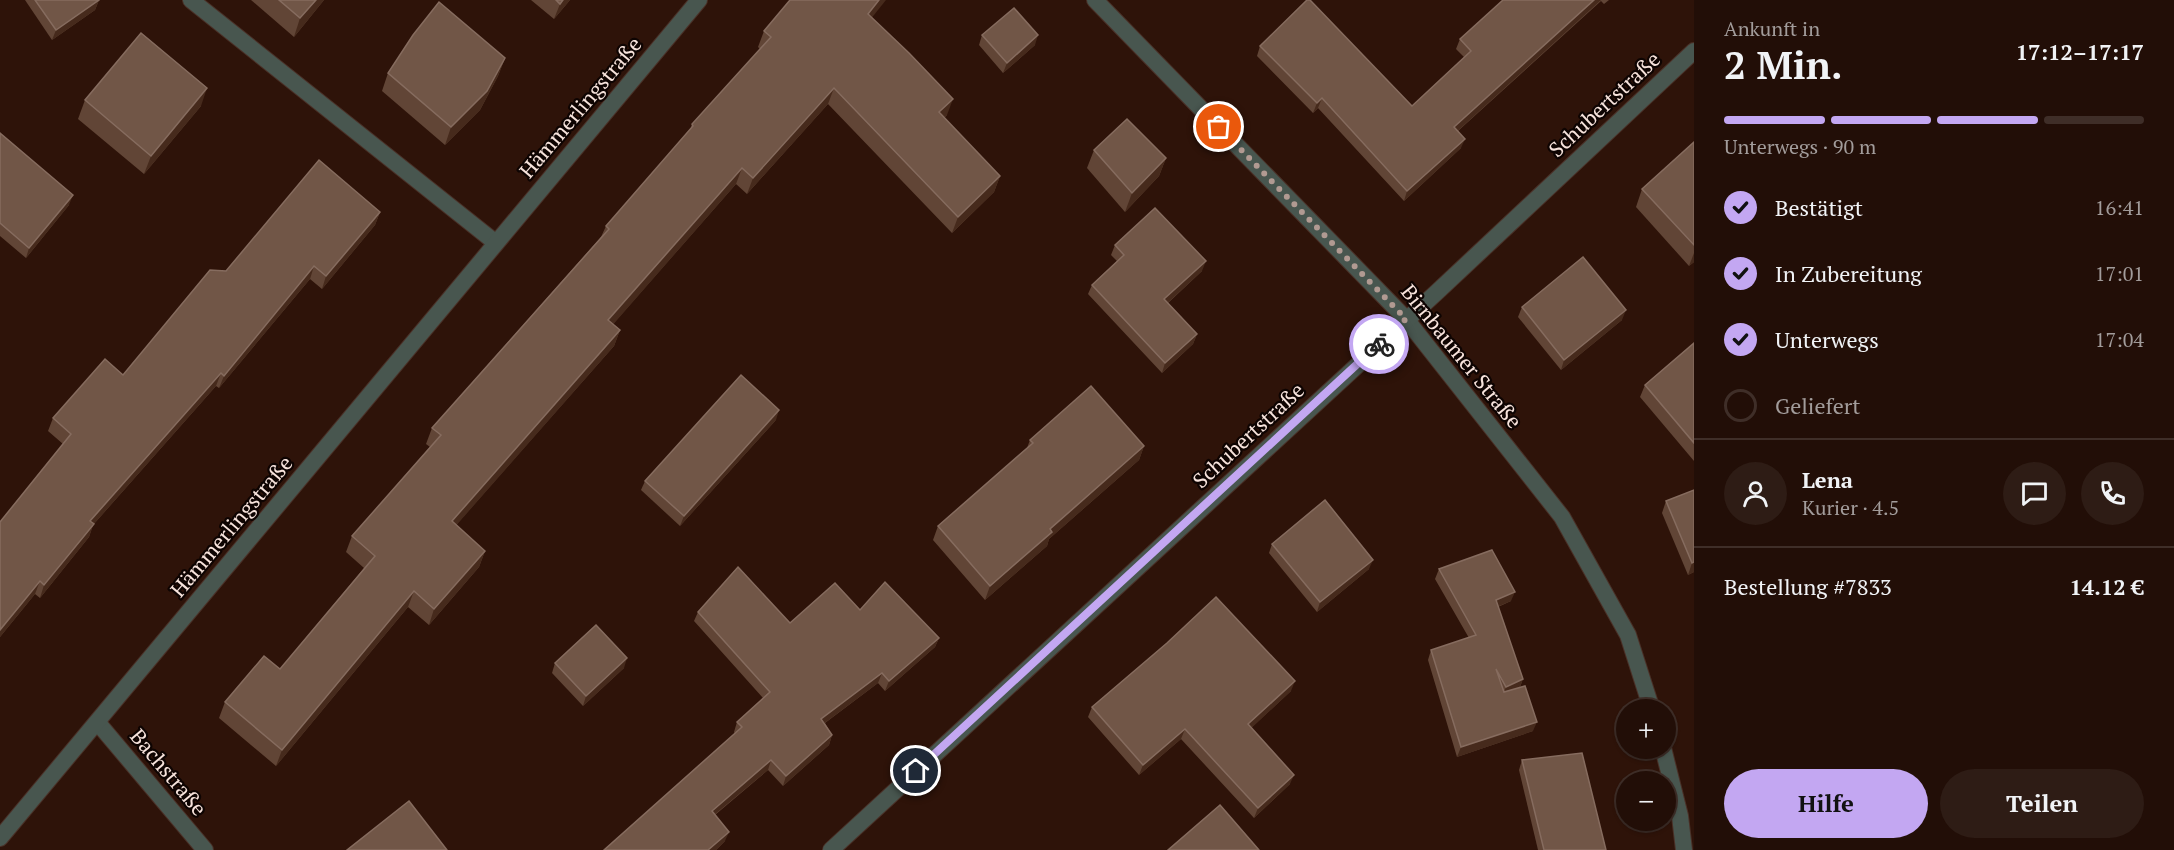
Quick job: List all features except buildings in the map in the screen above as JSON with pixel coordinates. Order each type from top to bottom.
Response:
[{"type":"street","points":[[191,0],[496,243]]},
{"type":"street","name":"Hämmerlingstraße","points":[[0,838],[699,0]]},
{"type":"street","name":"Birnbaumer Straße","points":[[1095,0],[1406,319],[1562,517],[1628,635],[1648,699]]},
{"type":"street","name":"Schubertstraße","points":[[831,850],[1694,51]]},
{"type":"street","name":"Bachstraße","points":[[98,723],[205,850]]},
{"type":"street","points":[[1666,759],[1680,816],[1684,850]]},
{"type":"way so far","points":[[1219,127],[1406,319],[1379,344]]},
{"type":"route","points":[[916,771],[1379,344]]}]
